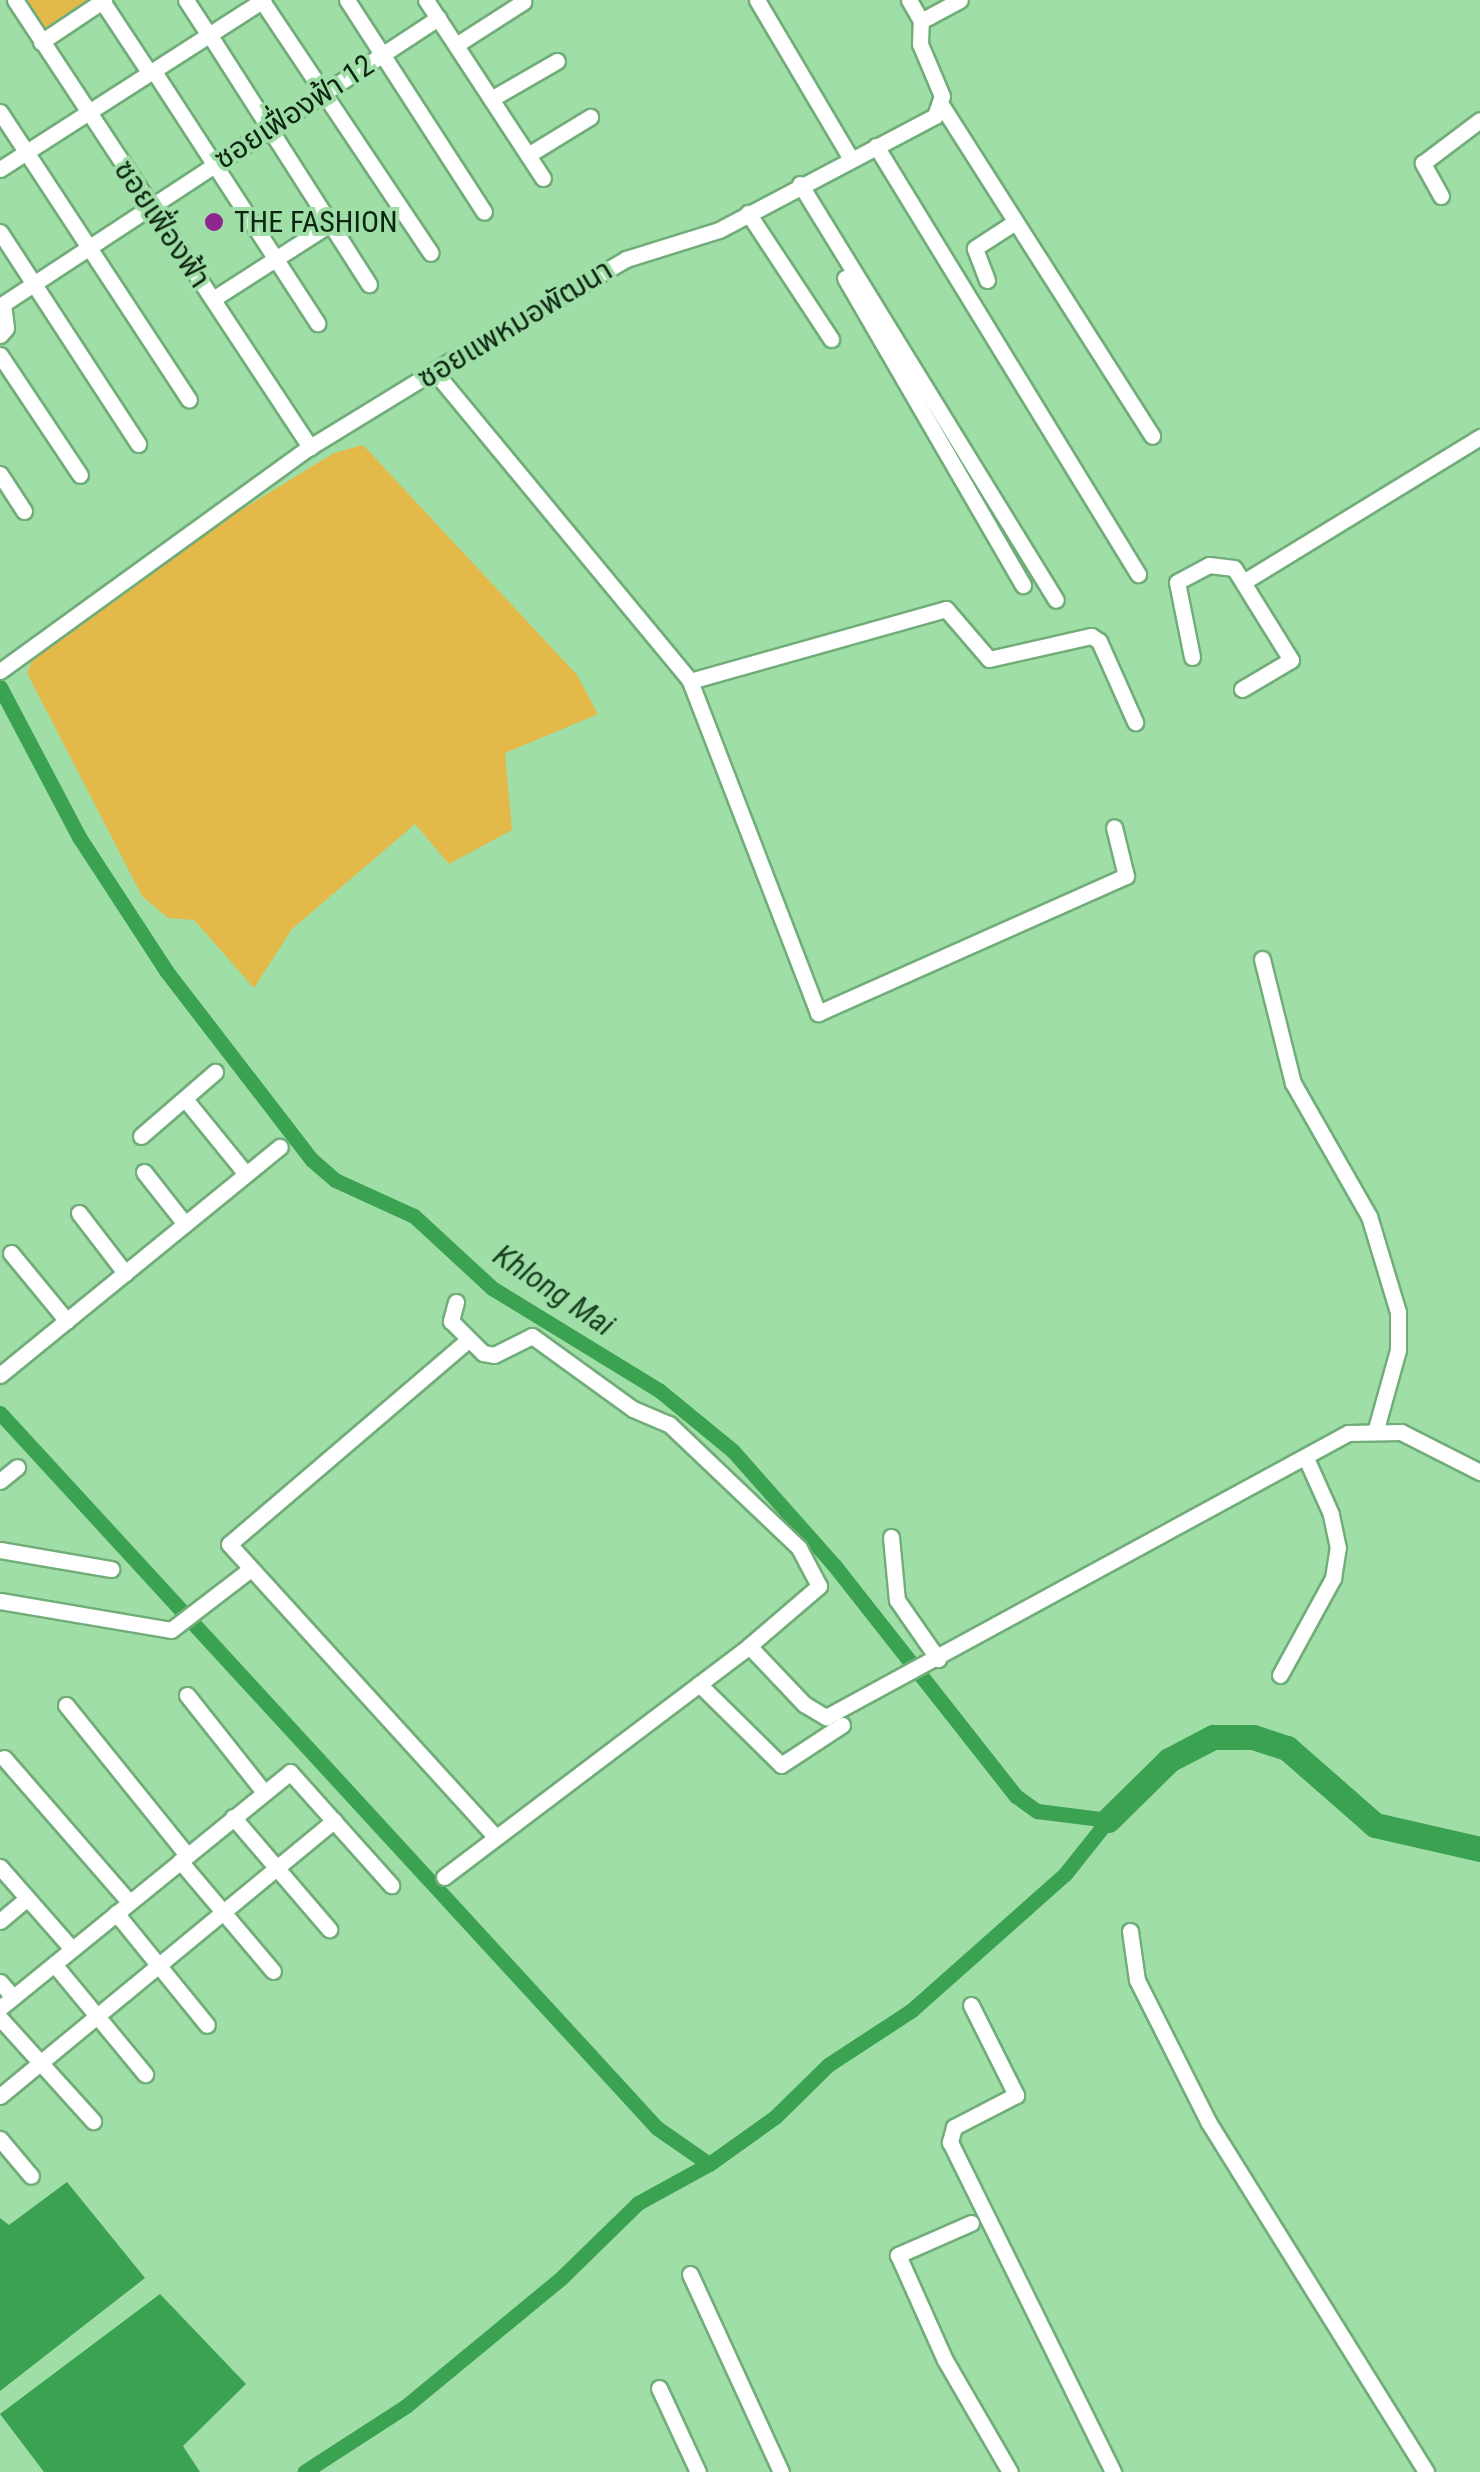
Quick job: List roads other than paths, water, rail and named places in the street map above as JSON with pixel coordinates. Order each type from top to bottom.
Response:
[{"type":"street","name":"ซอยเฟื่องฟ้า","points":[[15,0],[310,447]]},
{"type":"street","points":[[186,0],[369,284]]},
{"type":"street","points":[[0,169],[149,68],[262,0],[431,253]]},
{"type":"street","points":[[347,0],[484,212]]},
{"type":"street","points":[[426,0],[543,178]]},
{"type":"street","points":[[757,0],[851,159]]},
{"type":"street","points":[[909,0],[928,11],[960,0]]},
{"type":"street","points":[[42,42],[103,1],[317,323]]},
{"type":"street","points":[[456,45],[523,2]]},
{"type":"street","points":[[928,11],[920,44],[942,106],[1152,436]]},
{"type":"street","name":"ซอยเฟื่องฟ้า 12","points":[[0,335],[6,326],[1,306],[438,18]]},
{"type":"street","points":[[492,100],[557,61]]},
{"type":"street","name":"ซอยแพหมอพัฒนา","points":[[2,669],[310,447],[434,371],[626,258],[704,237],[929,120],[942,106]]},
{"type":"street","points":[[0,112],[189,400]]},
{"type":"street","points":[[528,155],[590,117]]},
{"type":"street","points":[[1441,196],[1422,163],[1480,120]]},
{"type":"street","points":[[876,146],[1138,574]]},
{"type":"street","points":[[796,186],[1023,585]]},
{"type":"street","points":[[796,186],[1056,600]]},
{"type":"street","points":[[748,213],[831,338]]},
{"type":"street","points":[[987,280],[975,248],[1015,222]]},
{"type":"street","points":[[213,299],[330,224]]},
{"type":"street","points":[[0,232],[138,444]]},
{"type":"street","points":[[0,355],[80,475]]},
{"type":"street","points":[[434,371],[690,681],[818,1012],[1126,876],[1114,827]]},
{"type":"street","points":[[1245,581],[1480,437]]},
{"type":"street","points":[[0,474],[24,511]]},
{"type":"street","points":[[1192,657],[1177,582],[1220,563],[1245,581],[1290,660],[1242,689]]},
{"type":"street","points":[[690,681],[946,608],[989,659],[1090,636],[1100,641],[1135,722]]},
{"type":"street","points":[[1262,959],[1293,1083],[1369,1216],[1398,1312],[1398,1350],[1387,1431]]},
{"type":"street","points":[[141,1136],[215,1072]]},
{"type":"street","points":[[184,1099],[246,1174]]},
{"type":"street","points":[[0,1375],[280,1147]]},
{"type":"street","points":[[144,1172],[186,1224]]},
{"type":"street","points":[[79,1212],[126,1273]]},
{"type":"street","points":[[11,1253],[67,1320]]},
{"type":"street","points":[[444,1876],[750,1646],[819,1586],[799,1548],[668,1424],[633,1409],[532,1336],[494,1355],[468,1340],[451,1322],[456,1302]]},
{"type":"street","points":[[468,1340],[230,1544],[248,1571],[496,1837]]},
{"type":"street","points":[[750,1646],[804,1704],[826,1717],[903,1679],[1348,1434],[1387,1431],[1480,1472]]},
{"type":"street","points":[[1280,1675],[1333,1578],[1338,1548],[1331,1514],[1306,1458]]},
{"type":"street","points":[[0,1481],[16,1468]]},
{"type":"street","points":[[891,1537],[897,1600],[932,1663]]},
{"type":"street","points":[[0,1550],[111,1569]]},
{"type":"street","points":[[0,1601],[171,1630],[248,1571]]},
{"type":"street","points":[[700,1684],[781,1765],[842,1724]]},
{"type":"street","points":[[188,1695],[264,1792]]},
{"type":"street","points":[[66,1705],[223,1912],[273,1971]]},
{"type":"street","points":[[4,1758],[123,1908],[159,1965],[206,2025]]},
{"type":"street","points":[[0,1982],[6,2003],[290,1772],[390,1885]]},
{"type":"street","points":[[233,1817],[328,1929]]},
{"type":"street","points":[[0,2096],[334,1821]]},
{"type":"street","points":[[0,1867],[72,1949]]},
{"type":"street","points":[[0,1921],[27,1898]]},
{"type":"street","points":[[1130,1931],[1137,1980],[1209,2122],[1426,2472]]},
{"type":"street","points":[[54,1964],[145,2074]]},
{"type":"street","points":[[971,2005],[1016,2095],[954,2126],[950,2142],[1113,2472]]},
{"type":"street","points":[[0,2018],[93,2120]]},
{"type":"street","points":[[0,2139],[31,2176]]},
{"type":"street","points":[[971,2223],[898,2255],[945,2360],[1010,2472]]},
{"type":"street","points":[[690,2274],[781,2472]]},
{"type":"street","points":[[660,2388],[698,2472]]},
{"type":"waterway","name":"Khlong Mai","points":[[0,687],[79,837],[167,972],[312,1160],[335,1180],[414,1216],[492,1288],[660,1391],[733,1451],[834,1565],[1016,1796],[1037,1811],[1108,1820],[1065,1874],[912,2010],[828,2065],[775,2117],[709,2164],[638,2203],[560,2279],[406,2406],[304,2472]]},
{"type":"waterway","points":[[0,1413],[657,2128],[709,2164]]},
{"type":"waterway","points":[[1108,1820],[1169,1760],[1213,1737],[1253,1737],[1287,1748],[1375,1825],[1480,1849]]},
{"type":"place","name":"THE FASHION","points":[[214,222]]}]
